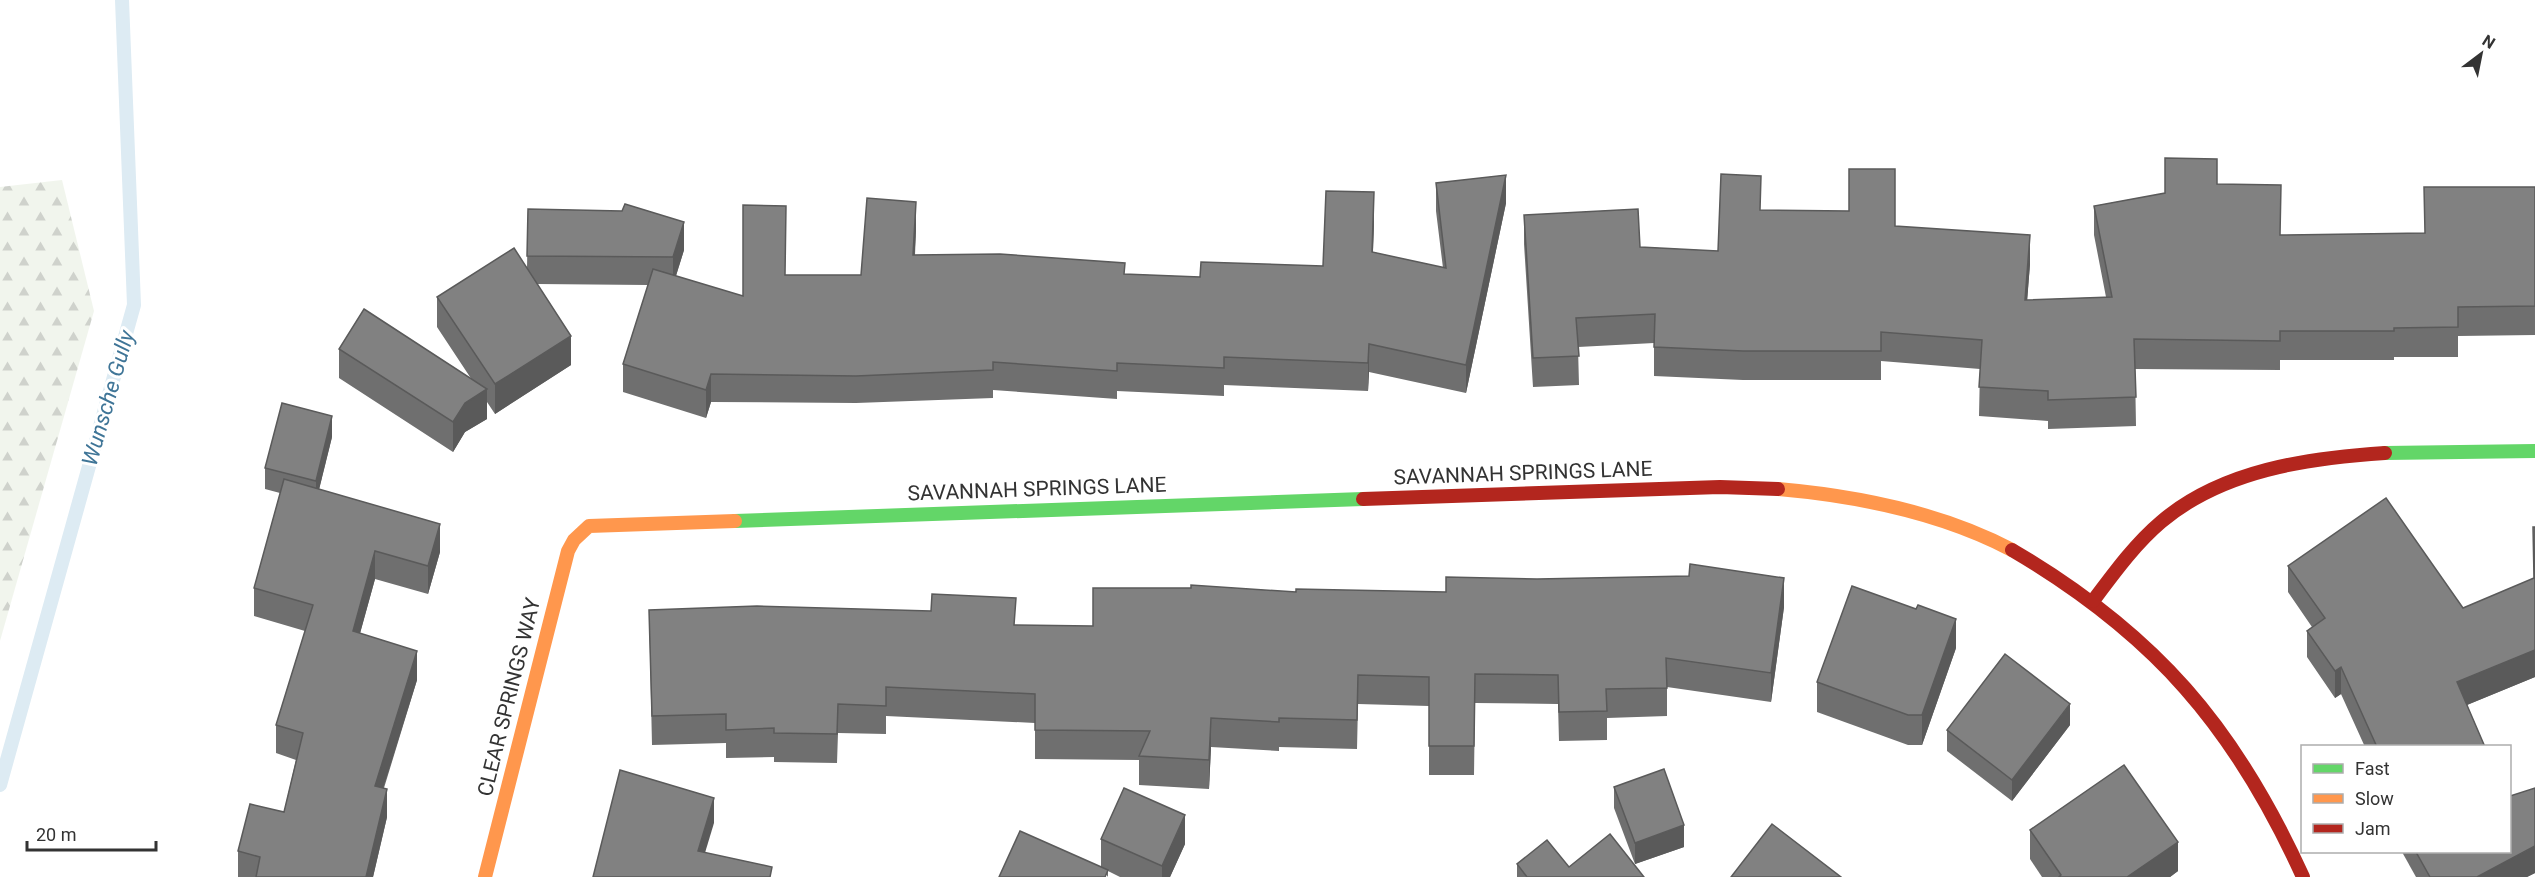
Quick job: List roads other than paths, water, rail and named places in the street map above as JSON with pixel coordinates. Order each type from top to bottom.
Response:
[{"type":"street","points":[[2093,602],[2130,555],[2172,514],[2219,488],[2268,468],[2345,456],[2535,451]]},
{"type":"street","name":"SAVANNAH SPRINGS LANE","points":[[581,531],[600,524],[1708,488],[1798,489],[1870,502],[1952,524],[2020,556],[2093,602],[2145,645],[2185,684],[2222,730],[2268,800],[2303,877]]},
{"type":"street","name":"CLEAR SPRINGS WAY","points":[[485,877],[568,551],[581,531]]},
{"type":"waterway","name":"Wunsche Gully","points":[[0,785],[134,305],[122,0]]}]
